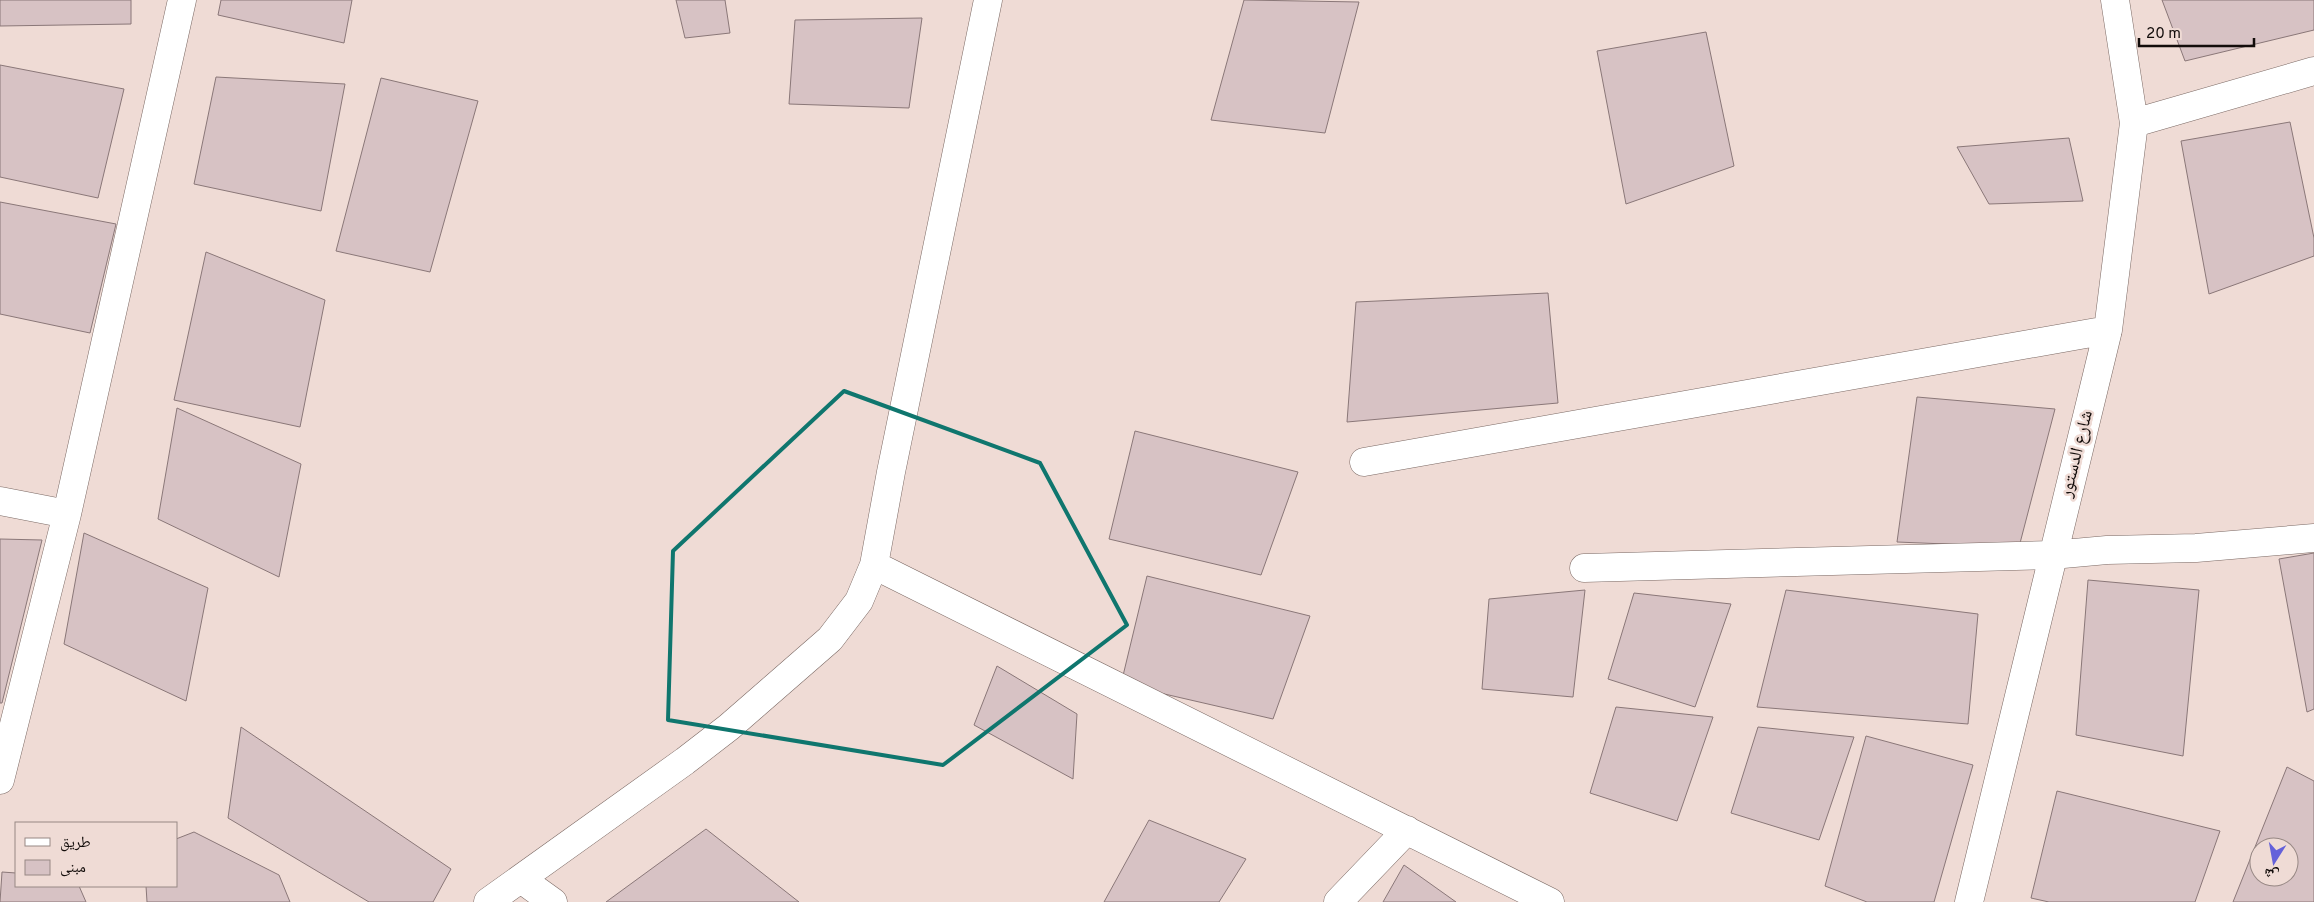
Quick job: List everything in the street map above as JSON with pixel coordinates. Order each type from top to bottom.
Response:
[{"type":"street","points":[[0,780],[67,514],[182,0]]},
{"type":"street","points":[[488,902],[685,761],[793,674],[830,639],[859,601],[874,565],[891,472],[988,0]]},
{"type":"street","name":"شارع الدستور","points":[[1976,900],[2052,555],[2108,330],[2134,123],[2115,0]]},
{"type":"street","points":[[2134,123],[2314,71]]},
{"type":"street","points":[[1364,462],[2108,330]]},
{"type":"street","points":[[0,501],[67,514]]},
{"type":"street","points":[[1584,568],[2052,555],[2107,550],[2196,548],[2314,538]]},
{"type":"street","points":[[874,565],[1550,902]]},
{"type":"street","points":[[1338,902],[1407,830]]},
{"type":"street","points":[[521,880],[553,902]]},
{"type":"highlighted area","points":[[844,391],[1040,463],[1127,625],[943,765],[668,720],[673,551]]},
{"type":"building","points":[[0,0],[131,0],[131,24],[0,26]]},
{"type":"building","points":[[221,0],[352,0],[344,43],[218,15]]},
{"type":"building","points":[[676,0],[725,0],[730,33],[685,38]]},
{"type":"building","points":[[1244,0],[1359,2],[1325,133],[1211,120]]},
{"type":"building","points":[[2162,0],[2314,0],[2314,30],[2185,61]]},
{"type":"building","points":[[922,18],[909,108],[789,104],[795,20]]},
{"type":"building","points":[[1706,32],[1734,166],[1626,204],[1597,51]]},
{"type":"building","points":[[0,65],[124,89],[98,198],[0,177]]},
{"type":"building","points":[[216,77],[345,84],[321,211],[194,184]]},
{"type":"building","points":[[381,78],[478,101],[430,272],[336,251]]},
{"type":"building","points":[[2290,122],[2314,238],[2314,256],[2209,294],[2181,141]]},
{"type":"building","points":[[2069,138],[2083,201],[1989,204],[1957,147]]},
{"type":"building","points":[[0,202],[116,224],[90,333],[0,314]]},
{"type":"building","points":[[206,252],[325,300],[300,427],[174,400]]},
{"type":"building","points":[[1548,293],[1558,403],[1347,422],[1356,302]]},
{"type":"building","points":[[1917,397],[2055,409],[2019,547],[1897,542]]},
{"type":"building","points":[[177,408],[301,464],[279,577],[158,519]]},
{"type":"building","points":[[1135,431],[1298,472],[1261,575],[1109,539]]},
{"type":"building","points":[[84,533],[208,588],[186,701],[64,644]]},
{"type":"building","points":[[0,539],[42,540],[2,703],[0,703]]},
{"type":"building","points":[[2314,553],[2314,709],[2307,712],[2279,559]]},
{"type":"building","points":[[1147,576],[1310,616],[1273,719],[1121,684]]},
{"type":"building","points":[[2088,580],[2199,590],[2183,756],[2076,735]]},
{"type":"building","points":[[1585,590],[1573,697],[1482,689],[1489,599]]},
{"type":"building","points":[[1786,590],[1978,614],[1968,724],[1757,707]]},
{"type":"building","points":[[1634,593],[1731,604],[1695,707],[1608,679]]},
{"type":"building","points":[[997,666],[1077,714],[1073,779],[974,725]]},
{"type":"building","points":[[1616,707],[1713,717],[1677,821],[1590,793]]},
{"type":"building","points":[[241,727],[451,869],[433,902],[369,902],[228,818]]},
{"type":"building","points":[[1758,727],[1854,737],[1819,840],[1731,813]]},
{"type":"building","points":[[1866,736],[1973,765],[1934,902],[1867,902],[1825,886]]},
{"type":"building","points":[[2287,767],[2314,781],[2314,902],[2233,902],[2249,862],[2249,887],[2299,887],[2299,837],[2259,837]]},
{"type":"building","points":[[2057,791],[2220,831],[2195,902],[2049,902],[2031,898]]},
{"type":"building","points":[[1149,820],[1246,859],[1219,902],[1104,902]]},
{"type":"building","points":[[706,829],[799,902],[606,902]]},
{"type":"building","points":[[194,832],[279,875],[290,902],[147,902],[146,887],[178,887],[178,838]]},
{"type":"building","points":[[1404,865],[1456,902],[1383,902]]},
{"type":"building","points":[[2,872],[15,873],[15,887],[79,887],[86,902],[0,902]]}]
